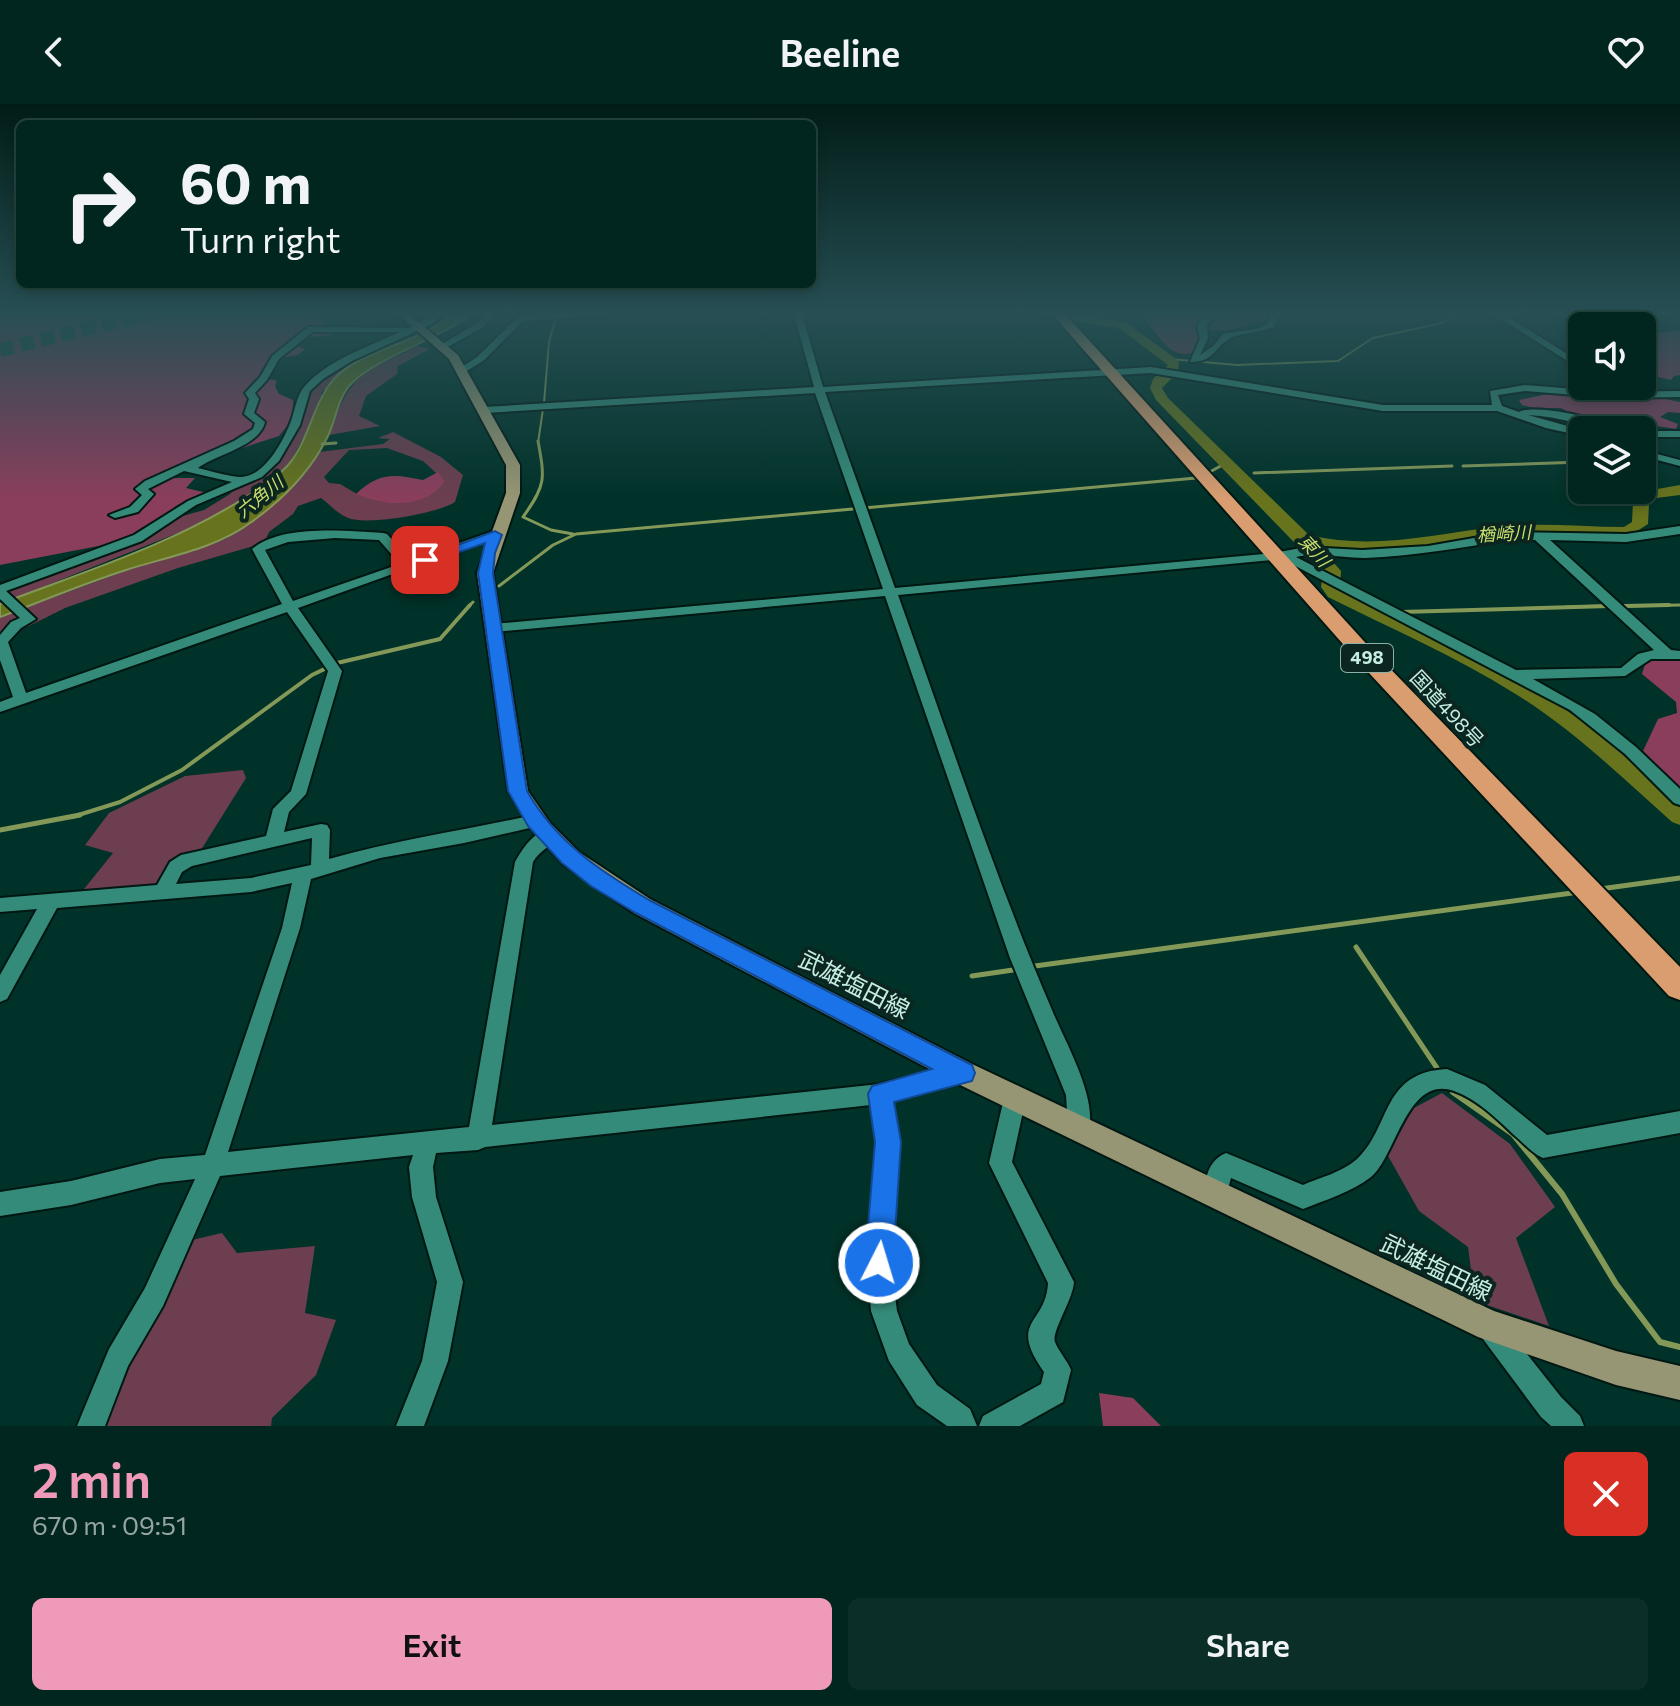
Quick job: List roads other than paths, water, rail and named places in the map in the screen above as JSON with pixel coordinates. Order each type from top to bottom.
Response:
[{"type":"highway","name":"国道498号","points":[[1114,376],[1470,770],[1680,987]]},
{"type":"main road","name":"武雄塩田線","points":[[465,376],[513,465],[516,480],[514,497],[488,553],[485,573],[518,791],[541,829],[598,880],[642,906],[963,1073],[1217,1192],[1489,1326],[1616,1368],[1680,1383]]},
{"type":"street","points":[[115,515],[126,515],[135,510],[148,494],[141,489],[149,483],[238,443],[258,430],[260,422],[248,410],[254,399],[250,393],[265,376]]},
{"type":"street","points":[[21,700],[1,642],[16,625],[29,619],[0,591],[138,538],[192,503],[258,475],[274,461],[295,425],[306,390],[326,376]]},
{"type":"street","points":[[815,376],[1020,958],[1077,1095],[1079,1128]]},
{"type":"street","points":[[484,410],[1051,376]]},
{"type":"street","points":[[1184,376],[1383,408],[1498,408],[1568,430]]},
{"type":"street","points":[[1498,408],[1492,397],[1497,390],[1568,390]]},
{"type":"street","points":[[1656,394],[1680,394]]},
{"type":"street","points":[[1511,412],[1549,413],[1568,418]]},
{"type":"street","points":[[1656,434],[1680,434]]},
{"type":"street","points":[[1656,457],[1680,463]]},
{"type":"street","points":[[200,459],[189,470],[244,482]]},
{"type":"street","points":[[494,628],[1306,551],[1362,554],[1428,550],[1508,536],[1626,538],[1680,530]]},
{"type":"street","points":[[274,839],[281,809],[298,794],[332,666],[290,606],[258,549],[269,544],[342,534],[383,537],[408,565]]},
{"type":"street","points":[[0,707],[495,535]]},
{"type":"street","points":[[1538,536],[1674,654]]},
{"type":"street","points":[[1278,556],[1575,707],[1611,732],[1680,799]]},
{"type":"street","points":[[1512,675],[1625,672],[1633,661],[1644,655],[1674,654]]},
{"type":"street","points":[[0,905],[251,885],[380,851],[464,837],[541,829]]},
{"type":"street","points":[[478,1139],[524,862],[541,829]]},
{"type":"street","points":[[91,1426],[118,1358],[154,1297],[212,1167],[312,871],[321,830],[187,860],[176,867],[162,893]]},
{"type":"street","points":[[0,993],[51,902]]},
{"type":"street","points":[[0,1204],[71,1193],[160,1171],[880,1094],[963,1073]]},
{"type":"street","points":[[1217,1192],[1220,1170],[1226,1164],[1303,1197],[1362,1170],[1375,1156],[1397,1108],[1415,1089],[1436,1081],[1453,1080],[1466,1087],[1515,1118],[1543,1147],[1680,1122]]},
{"type":"street","points":[[880,1094],[888,1142],[879,1263],[884,1311],[898,1352],[927,1395],[960,1419],[963,1426]]},
{"type":"street","points":[[993,1426],[1053,1392],[1058,1370],[1041,1343],[1041,1328],[1063,1298],[1061,1282],[1000,1163],[1015,1098]]},
{"type":"street","points":[[410,1426],[435,1361],[450,1282],[424,1197],[421,1167],[427,1144]]},
{"type":"street","points":[[1489,1326],[1551,1407],[1570,1426]]},
{"type":"water","name":"六角川","points":[[337,376],[361,376],[343,396],[327,438],[312,463],[284,495],[250,523],[206,546],[110,575],[0,617],[0,604],[157,544],[217,514],[263,486],[289,464]]},
{"type":"waterway","points":[[544,403],[546,376]]},
{"type":"waterway","name":"東川","points":[[1167,376],[1158,382],[1156,388],[1163,400],[1304,539],[1332,571],[1330,587],[1334,593],[1523,689],[1582,731],[1680,816]]},
{"type":"waterway","points":[[538,442],[543,409]]},
{"type":"waterway","points":[[538,442],[542,481],[523,517],[551,530],[573,534]]},
{"type":"waterway","points":[[322,444],[336,443],[331,443]]},
{"type":"waterway","points":[[1463,466],[1568,462]]},
{"type":"waterway","points":[[1208,473],[1226,463]]},
{"type":"waterway","points":[[1254,473],[1452,466]]},
{"type":"waterway","points":[[499,586],[553,545],[576,534],[1196,478]]},
{"type":"waterway","name":"楢崎川","points":[[1305,539],[1338,547],[1375,548],[1448,541],[1496,532],[1628,532],[1640,524],[1641,502],[1651,494],[1680,490]]},
{"type":"waterway","points":[[470,605],[473,602]]},
{"type":"waterway","points":[[76,816],[120,802],[182,770],[312,675],[337,663],[440,639],[470,605]]},
{"type":"waterway","points":[[1669,605],[1625,606],[1680,605]]},
{"type":"waterway","points":[[1401,612],[1609,606],[1567,607]]},
{"type":"waterway","points":[[76,816],[80,815]]},
{"type":"waterway","points":[[0,830],[76,816]]},
{"type":"waterway","points":[[72,817],[76,816]]},
{"type":"waterway","points":[[1600,889],[1680,878]]},
{"type":"waterway","points":[[1035,966],[1572,893]]},
{"type":"waterway","points":[[1356,947],[1439,1071]]},
{"type":"waterway","points":[[972,976],[1013,970]]},
{"type":"waterway","points":[[1453,1092],[1513,1134],[1562,1194],[1616,1284],[1660,1342],[1680,1347]]}]
